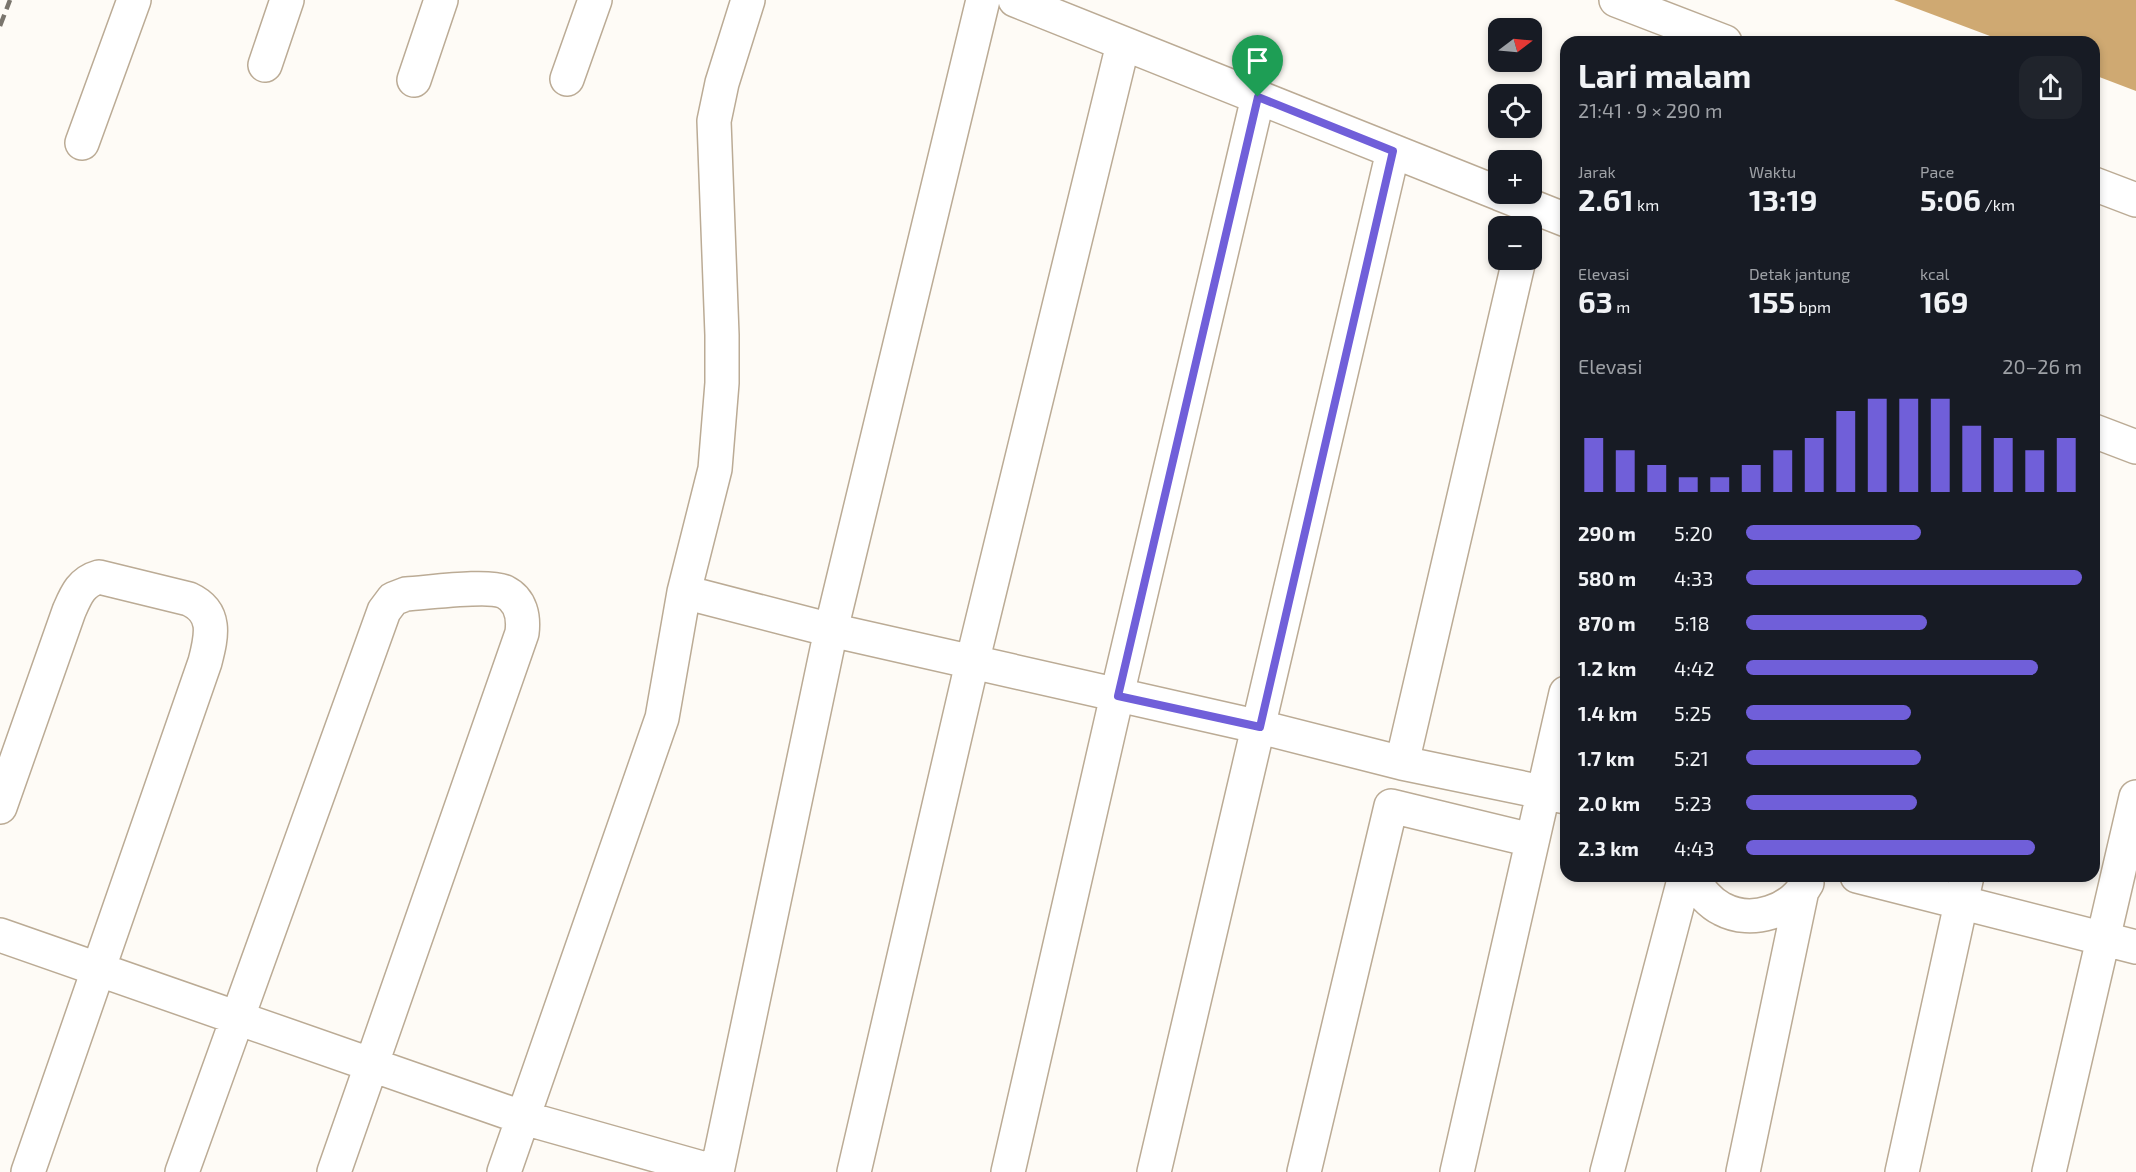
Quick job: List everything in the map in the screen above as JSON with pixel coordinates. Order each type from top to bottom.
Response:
[{"type":"street","points":[[82,143],[134,0]]},
{"type":"street","points":[[265,65],[287,0]]},
{"type":"street","points":[[414,80],[441,0]]},
{"type":"street","points":[[567,79],[595,0]]},
{"type":"street","points":[[504,1172],[662,718],[684,592],[715,469],[722,394],[722,335],[714,121],[716,103],[748,0]]},
{"type":"street","points":[[0,935],[524,1118],[716,1172],[831,630],[983,0]]},
{"type":"street","points":[[1015,0],[1488,189]]},
{"type":"street","points":[[1616,0],[1709,36]]},
{"type":"street","points":[[854,1172],[972,663],[1123,44]]},
{"type":"street","points":[[1008,1172],[1258,97]]},
{"type":"street","points":[[1154,1172],[1393,151]]},
{"type":"street","points":[[2100,186],[2136,200]]},
{"type":"street","points":[[1513,204],[1529,216]]},
{"type":"street","points":[[1542,217],[1560,219]]},
{"type":"street","points":[[1402,763],[1517,270]]},
{"type":"street","points":[[2100,433],[2136,447]]},
{"type":"street","points":[[0,807],[69,611],[87,580],[99,577],[189,598],[202,605],[210,621],[210,642],[206,662],[28,1172]]},
{"type":"street","points":[[182,1172],[384,611],[393,599],[406,594],[492,589],[506,592],[518,604],[523,620],[522,633],[370,1063],[334,1172]]},
{"type":"street","points":[[684,592],[972,663],[1260,727],[1402,763],[1554,795]]},
{"type":"street","points":[[1457,1172],[1531,840],[1554,795],[1560,744]]},
{"type":"street","points":[[2049,1172],[2136,798]]},
{"type":"street","points":[[1304,1172],[1391,806],[1531,840]]},
{"type":"street","points":[[1607,1172],[1683,882]]},
{"type":"street","points":[[1694,882],[1701,894],[1723,910],[1751,916],[1778,911],[1806,885]]},
{"type":"street","points":[[1910,882],[1964,888],[2102,938],[2136,946]]},
{"type":"street","points":[[1743,1172],[1806,885]]},
{"type":"street","points":[[1902,1172],[1964,888]]},
{"type":"shaded area","points":[[1894,0],[2136,0],[2136,91],[2100,77],[2100,36],[1990,36]]},
{"type":"railway","points":[[0,26],[10,0]]},
{"type":"route","points":[[1258,97],[1393,151],[1260,727],[1118,696],[1258,97]]}]
